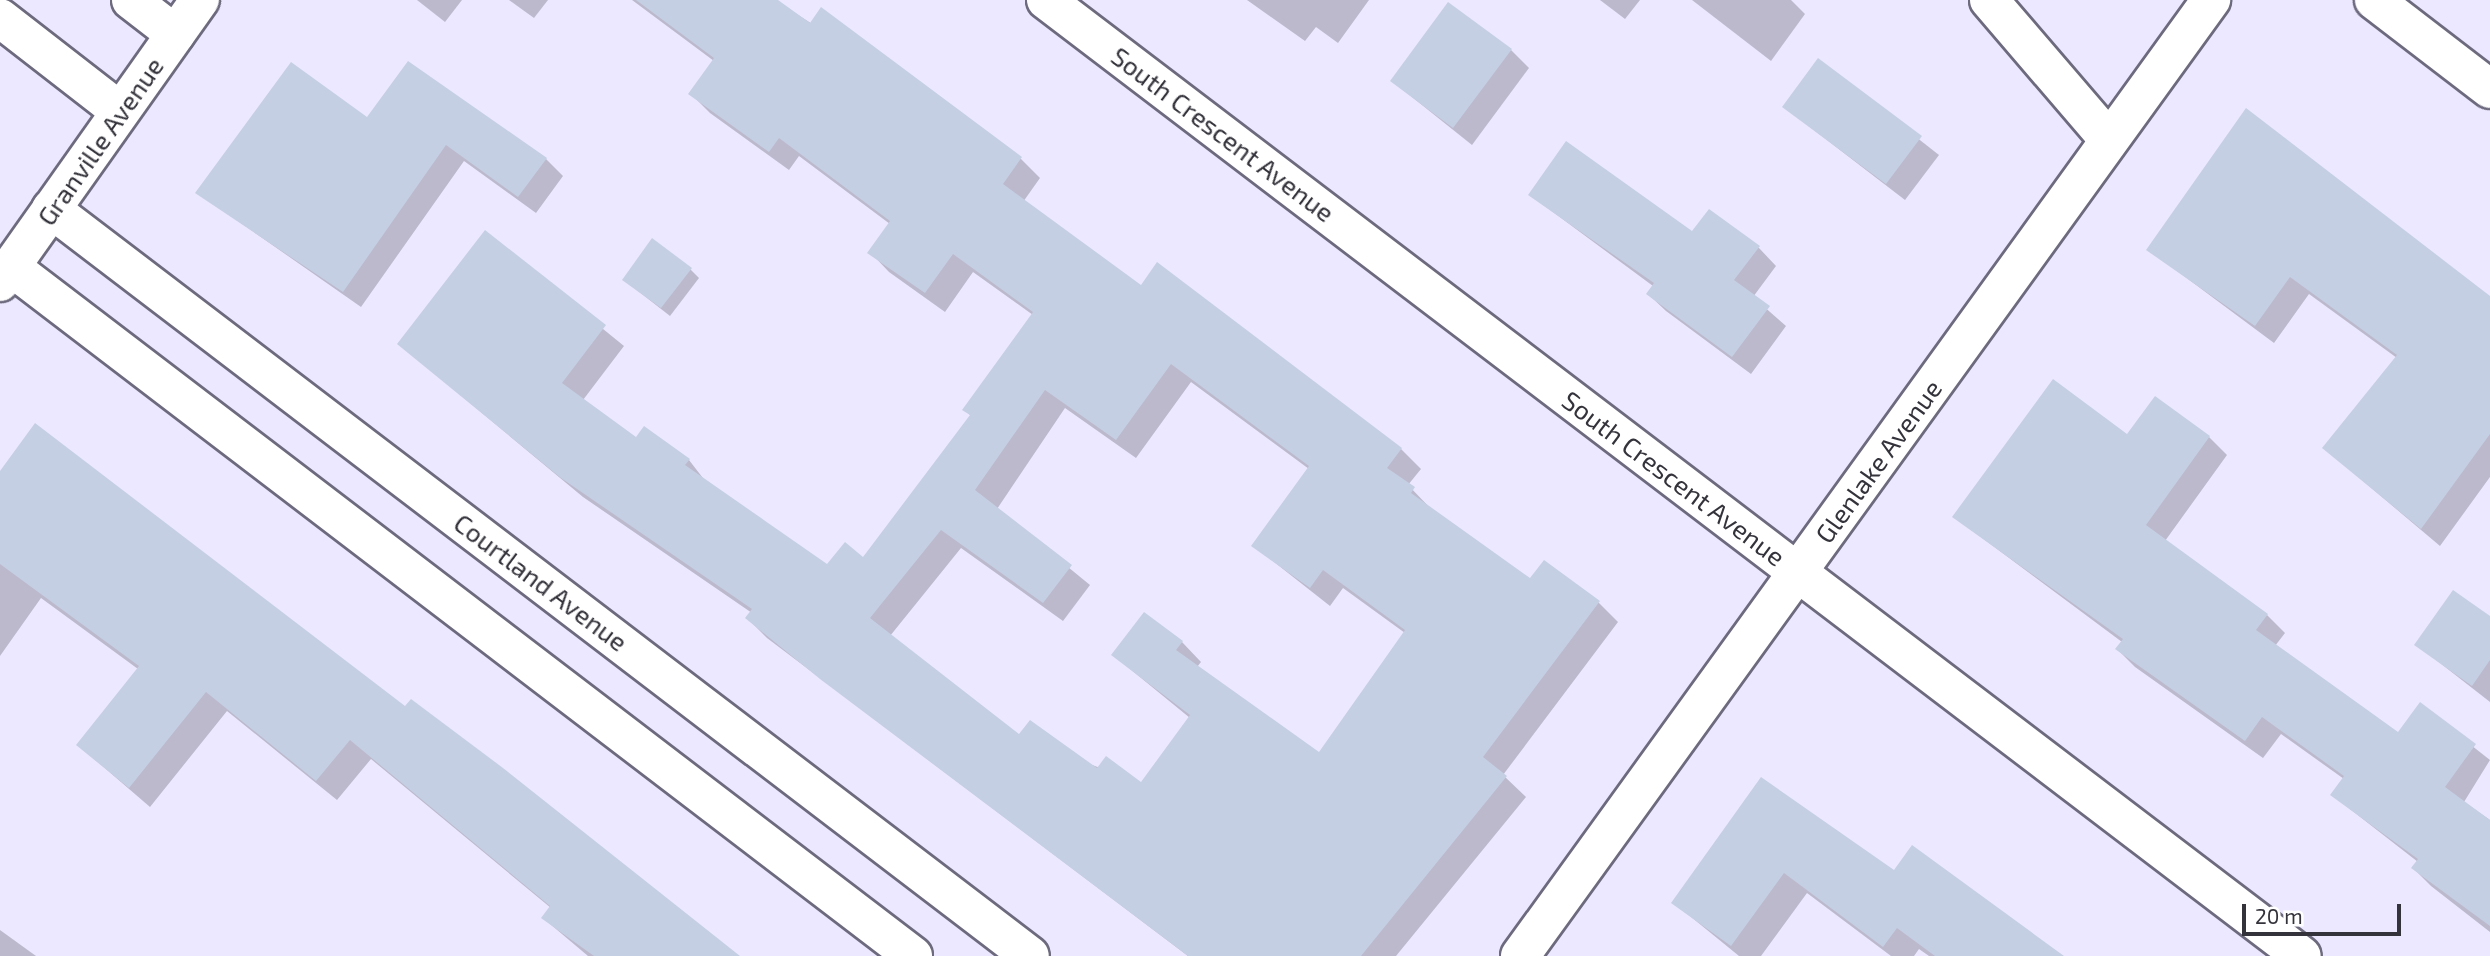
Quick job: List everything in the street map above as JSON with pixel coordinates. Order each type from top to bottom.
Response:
[{"type":"street","points":[[131,0],[175,34]]},
{"type":"street","name":"Granville Avenue","points":[[5,274],[200,0]]},
{"type":"street","name":"South Crescent Avenue","points":[[1046,0],[2302,956]]},
{"type":"street","points":[[1989,0],[2109,140]]},
{"type":"street","name":"Glenlake Avenue","points":[[1520,956],[2210,0]]},
{"type":"street","points":[[2374,0],[2490,89]]},
{"type":"street","points":[[0,18],[120,111]]},
{"type":"street","name":"Courtland Avenue","points":[[51,209],[1030,956]]},
{"type":"street","points":[[5,274],[913,956]]},
{"type":"building","points":[[636,0],[778,0],[810,23],[821,7],[1022,157],[1003,184],[1141,285],[1157,262],[1402,448],[1387,468],[1415,487],[1411,493],[1530,578],[1544,560],[1600,601],[1483,757],[1507,776],[1361,956],[1188,956],[820,679],[745,618],[752,609],[561,478],[397,344],[485,230],[606,325],[562,383],[636,437],[644,426],[690,459],[685,465],[827,564],[845,542],[863,557],[970,415],[962,410],[1033,312],[953,254],[925,293],[867,253],[890,221],[779,138],[769,152],[688,94],[714,58]],"holes":[[[1171,364],[1309,466],[1251,546],[1310,588],[1323,570],[1405,630],[1319,752],[1176,650],[1183,641],[1144,612],[1111,655],[1190,715],[1141,782],[1106,756],[1097,768],[1030,720],[1019,734],[870,618],[941,530],[1043,603],[1072,565],[975,490],[1045,390],[1116,440]]]},
{"type":"building","points":[[1448,2],[1512,49],[1453,128],[1390,81]]},
{"type":"building","points":[[1818,58],[1922,136],[1886,184],[1782,107]]},
{"type":"building","points":[[408,61],[547,158],[518,197],[446,145],[343,292],[195,193],[291,62],[367,117]]},
{"type":"building","points":[[2246,108],[2490,296],[2490,434],[2421,529],[2322,448],[2397,355],[2290,277],[2255,326],[2146,250]]},
{"type":"building","points":[[1566,141],[1692,231],[1709,209],[1760,246],[1734,280],[1770,306],[1732,357],[1646,294],[1654,283],[1528,195]]},
{"type":"building","points":[[652,238],[692,268],[661,308],[622,280]]},
{"type":"building","points":[[2053,379],[2127,434],[2155,396],[2210,436],[2146,525],[2268,614],[2256,630],[2398,732],[2420,702],[2476,744],[2445,787],[2490,820],[2490,926],[2411,868],[2418,859],[2330,795],[2344,776],[2262,717],[2245,741],[2115,649],[2123,639],[1952,517]]},
{"type":"building","points":[[35,423],[405,706],[411,699],[503,768],[740,956],[594,956],[541,918],[550,906],[350,740],[316,781],[206,692],[129,788],[76,745],[139,666],[0,564],[0,471]]},
{"type":"building","points":[[2453,590],[2490,616],[2490,660],[2472,686],[2414,645]]},
{"type":"building","points":[[1761,777],[1894,870],[1912,845],[2064,956],[1935,956],[1897,928],[1883,947],[1784,873],[1731,946],[1671,903]]}]
